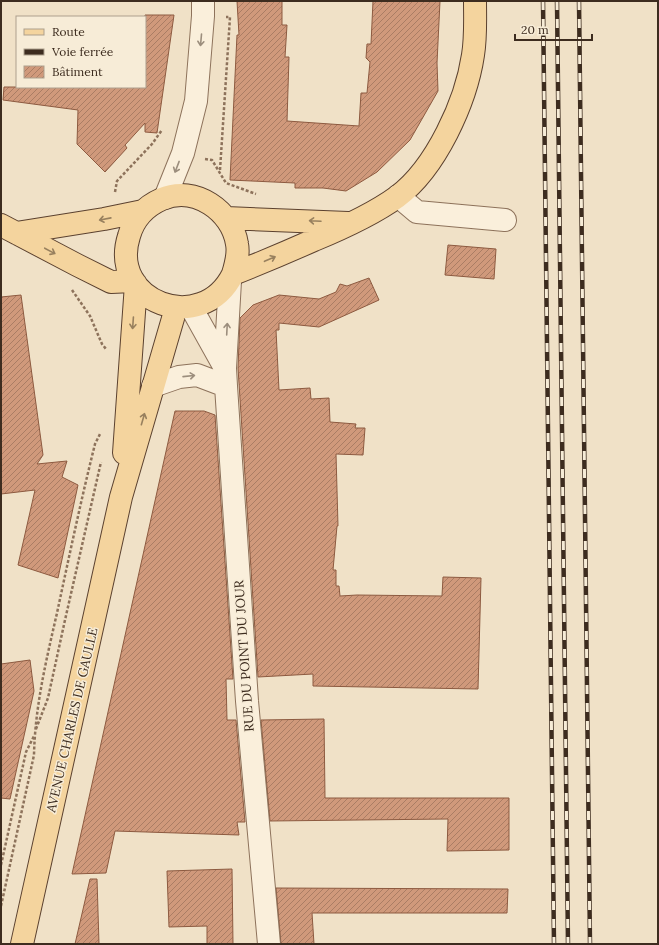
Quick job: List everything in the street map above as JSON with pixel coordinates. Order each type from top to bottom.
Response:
[{"type":"main road","points":[[232,277],[354,223],[398,196],[419,175],[450,128],[461,102],[473,55],[475,1]]},
{"type":"main road","points":[[182,195],[199,198],[214,206],[226,218],[234,231],[238,245],[237,260],[232,277],[220,293],[206,302],[183,307],[161,304],[147,296],[135,283],[126,263],[126,244],[132,226],[143,211],[153,203],[165,198],[182,195]]},
{"type":"main road","points":[[8,229],[104,220],[143,211]]},
{"type":"main road","points":[[226,218],[354,223]]},
{"type":"main road","points":[[8,229],[112,282],[135,283]]},
{"type":"main road","points":[[121,497],[135,283]]},
{"type":"main road","points":[[121,497],[153,386],[183,307]]},
{"type":"main road","name":"AVENUE CHARLES DE GAULLE","points":[[22,944],[121,497]]},
{"type":"street","points":[[165,198],[182,153],[196,101],[203,1]]},
{"type":"street","points":[[398,196],[417,212],[505,220]]},
{"type":"street","name":"RUE DU POINT DU JOUR","points":[[232,277],[225,377],[247,701],[269,944]]},
{"type":"street","points":[[183,307],[225,377]]},
{"type":"street","points":[[153,386],[179,377],[197,375],[225,377]]},
{"type":"path","points":[[90,316],[102,344],[108,353]]},
{"type":"path","points":[[1,906],[34,755],[39,695],[78,512],[95,444],[101,431]]},
{"type":"path","points":[[1,865],[26,752],[35,734],[48,698],[99,469],[106,448],[124,446]]},
{"type":"building","points":[[237,1],[282,1],[282,25],[287,25],[285,57],[289,57],[287,121],[359,126],[361,93],[367,93],[370,62],[366,58],[367,44],[371,44],[373,1],[440,1],[437,63],[438,91],[410,140],[377,172],[346,191],[323,188],[295,188],[295,183],[230,180],[237,35],[239,35]]},
{"type":"building","points":[[174,15],[157,133],[145,132],[145,123],[125,145],[127,148],[105,172],[77,144],[78,110],[3,100],[4,87],[146,88],[145,16]]},
{"type":"building","points":[[448,245],[496,249],[494,279],[445,275]]},
{"type":"building","points":[[369,278],[379,300],[319,327],[279,323],[279,330],[276,330],[279,390],[310,388],[311,399],[329,398],[330,422],[356,424],[355,428],[365,428],[363,455],[336,454],[338,526],[333,570],[336,570],[336,586],[339,586],[340,596],[442,596],[443,577],[481,578],[478,689],[313,686],[313,674],[258,677],[238,368],[240,318],[253,305],[279,295],[319,299],[336,292],[340,284],[347,286]]},
{"type":"building","points":[[21,295],[43,455],[37,464],[67,461],[62,477],[78,485],[58,578],[18,565],[35,490],[1,494],[1,297]]},
{"type":"building","points":[[175,411],[204,411],[215,415],[233,679],[226,679],[227,720],[236,720],[245,822],[237,822],[239,835],[115,831],[106,873],[72,874]]},
{"type":"building","points":[[30,660],[34,691],[10,799],[1,798],[1,664]]},
{"type":"building","points":[[324,719],[325,798],[509,798],[509,850],[447,851],[448,819],[270,821],[261,720]]},
{"type":"building","points":[[232,869],[233,944],[207,944],[207,926],[169,927],[167,871]]},
{"type":"building","points":[[90,879],[97,879],[99,944],[75,944]]},
{"type":"building","points":[[276,888],[508,889],[507,913],[312,913],[314,944],[281,944]]},
{"type":"railway","points":[[543,1],[554,944]]},
{"type":"railway","points":[[557,1],[568,944]]},
{"type":"railway","points":[[579,1],[590,944]]}]
